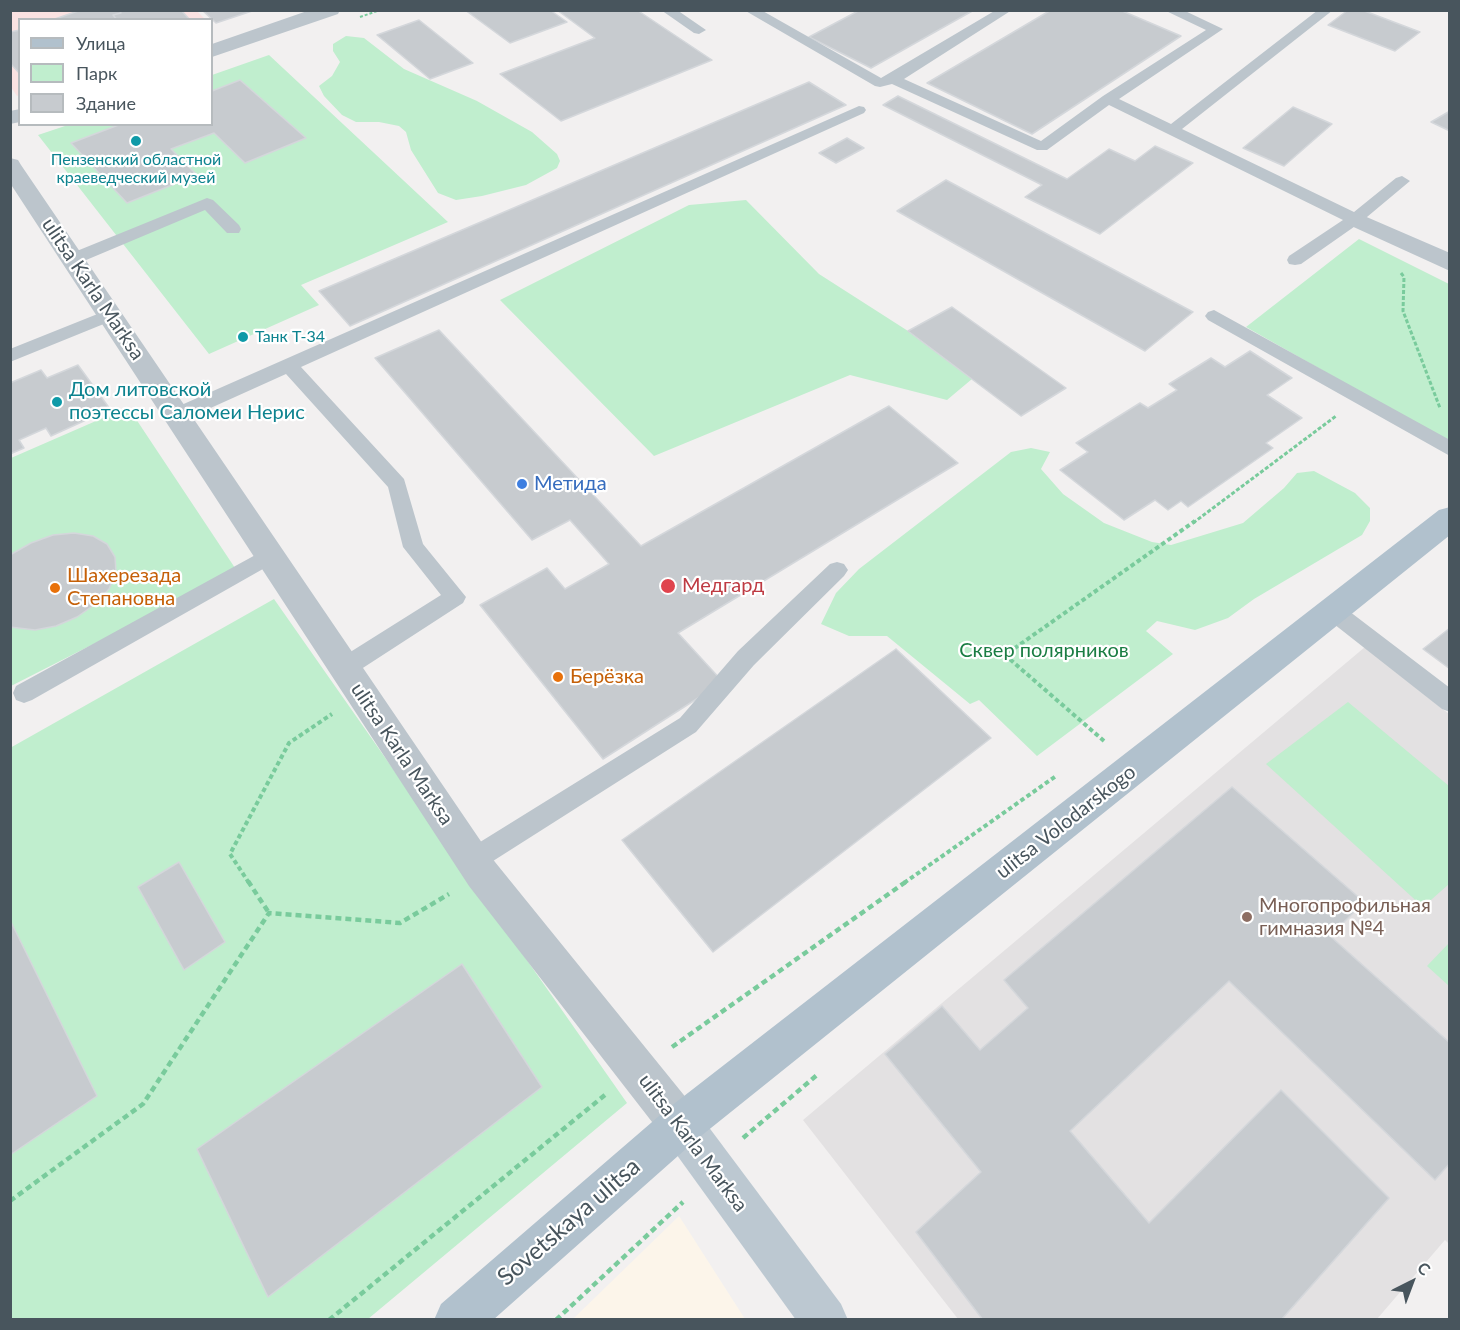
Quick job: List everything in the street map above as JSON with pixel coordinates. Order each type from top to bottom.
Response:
[{"type":"main road","name":"ulitsa Volodarskogo","points":[[681,1125],[1449,518]]},
{"type":"main road","name":"ulitsa Karla Marksa","points":[[681,1125],[825,1320]]},
{"type":"main road","name":"Sovetskaya ulitsa","points":[[457,1320],[681,1125]]},
{"type":"street","points":[[213,51],[330,10]]},
{"type":"street","name":"ulitsa Karla Marksa","points":[[10,165],[477,867],[681,1125]]},
{"type":"street","points":[[1364,223],[1449,263]]},
{"type":"lane","points":[[667,10],[699,30]]},
{"type":"lane","points":[[750,10],[880,83],[893,79],[1006,10]]},
{"type":"lane","points":[[893,79],[1042,147],[1108,99],[1216,29],[1170,10]]},
{"type":"lane","points":[[1172,130],[1327,10]]},
{"type":"lane","points":[[1108,99],[1364,223]]},
{"type":"lane","points":[[177,416],[859,111]]},
{"type":"lane","points":[[1295,260],[1364,223],[1402,181]]},
{"type":"lane","points":[[73,259],[207,203],[233,229]]},
{"type":"lane","points":[[10,356],[110,315]]},
{"type":"lane","points":[[1214,316],[1443,445]]},
{"type":"lane","points":[[289,365],[397,484],[413,548],[455,597],[353,681]]},
{"type":"lane","points":[[24,693],[270,555]]},
{"type":"lane","points":[[477,867],[688,725],[746,658],[837,570]]},
{"type":"lane","points":[[1333,611],[1449,702]]},
{"type":"path","points":[[1364,223],[1404,277],[1403,311],[1440,409],[1443,445]]},
{"type":"path","points":[[1104,741],[1005,655],[1147,557],[1360,398]]},
{"type":"path","points":[[269,912],[230,854],[289,743],[353,681]]},
{"type":"path","points":[[1095,748],[1113,735]]},
{"type":"path","points":[[329,1320],[638,1071],[1066,768]]},
{"type":"path","points":[[269,912],[400,923],[477,867]]},
{"type":"path","points":[[10,1201],[144,1104],[269,912]]},
{"type":"path","points":[[556,1320],[716,1172]]},
{"type":"shaded area","points":[[196,10],[204,18],[18,18],[17,96],[11,87],[11,11]]},
{"type":"shaded area","name":"Многопрофильная гимназия №4","points":[[1365,647],[1449,714],[1449,1244],[1445,1240],[1377,1319],[958,1319],[803,1120]]},
{"type":"shaded area","points":[[679,1216],[745,1319],[573,1319]]},
{"type":"green space","points":[[346,36],[364,38],[404,69],[477,101],[532,132],[557,154],[560,161],[557,168],[526,185],[482,196],[456,200],[438,193],[411,150],[406,132],[399,126],[379,122],[356,122],[342,115],[324,96],[319,86],[332,76],[340,62],[333,51],[333,44]]},
{"type":"green space","points":[[269,55],[448,222],[301,285],[319,305],[209,354],[38,135],[65,126],[213,126],[213,75]]},
{"type":"green space","points":[[746,200],[819,274],[908,331],[972,379],[947,400],[850,375],[654,456],[500,300],[689,205]]},
{"type":"green space","points":[[1359,239],[1449,284],[1449,442],[1246,327]]},
{"type":"green space","points":[[128,407],[237,571],[11,686],[11,458]]},
{"type":"green space","name":"Сквер полярников","points":[[1031,448],[1050,452],[1041,469],[1063,494],[1104,523],[1152,542],[1171,545],[1243,523],[1284,488],[1297,473],[1314,471],[1355,493],[1370,508],[1370,521],[1362,535],[1254,599],[1228,618],[1195,630],[1157,621],[1146,631],[1173,654],[1037,756],[979,700],[970,704],[887,636],[849,636],[821,624],[836,593],[859,569],[1011,452]]},
{"type":"green space","points":[[274,599],[627,1103],[368,1319],[11,1319],[10,748]]},
{"type":"green space","points":[[1348,702],[1449,786],[1449,884],[1423,907],[1266,764]]},
{"type":"green space","points":[[1449,943],[1449,986],[1427,966]]},
{"type":"building","points":[[81,10],[119,10],[121,13],[113,15],[115,18],[58,18]]},
{"type":"building","points":[[119,10],[181,10],[188,18],[115,18],[113,15],[121,13]]},
{"type":"building","points":[[202,10],[255,10],[216,23]]},
{"type":"building","points":[[465,10],[550,10],[567,22],[510,43]]},
{"type":"building","points":[[557,10],[637,10],[712,60],[561,121],[500,74],[595,38]]},
{"type":"building","points":[[860,10],[974,10],[871,68],[809,37]]},
{"type":"building","points":[[1051,10],[1120,10],[1181,36],[1032,134],[927,83]]},
{"type":"building","points":[[1348,10],[1362,10],[1420,32],[1395,51],[1328,25]]},
{"type":"building","points":[[419,20],[473,63],[430,79],[377,35]]},
{"type":"building","points":[[18,30],[18,72],[10,63],[10,32]]},
{"type":"building","name":"Пензенский областной краеведческий музей","points":[[240,80],[306,138],[245,163],[214,133],[171,149],[197,175],[127,203],[71,143],[116,126],[213,126],[213,91]]},
{"type":"building","points":[[809,82],[846,105],[350,326],[319,291]]},
{"type":"building","points":[[898,96],[1067,179],[1109,149],[1135,161],[1155,146],[1193,163],[1100,234],[1025,197],[1042,185],[883,105]]},
{"type":"building","points":[[1293,107],[1332,124],[1284,166],[1243,148]]},
{"type":"building","points":[[1450,111],[1450,131],[1431,122]]},
{"type":"building","points":[[847,138],[864,148],[836,163],[819,153]]},
{"type":"building","points":[[946,180],[1193,312],[1145,351],[897,211]]},
{"type":"building","points":[[952,307],[1066,388],[1021,416],[908,331]]},
{"type":"building","points":[[439,330],[641,546],[889,406],[958,463],[678,633],[723,682],[603,759],[480,605],[547,568],[565,589],[609,564],[570,520],[532,540],[375,358]]},
{"type":"building","points":[[1250,351],[1292,378],[1267,395],[1302,418],[1266,443],[1273,448],[1188,507],[1181,501],[1168,510],[1155,500],[1124,520],[1060,470],[1088,452],[1076,443],[1140,403],[1148,408],[1177,390],[1169,384],[1211,358],[1225,367]]},
{"type":"building","name":"Дом литовской поэтессы Саломеи Нерис","points":[[78,365],[110,409],[51,436],[46,428],[19,440],[24,448],[10,454],[10,383],[41,370],[47,378]]},
{"type":"building","points":[[74,533],[93,536],[107,544],[115,557],[116,572],[109,589],[94,605],[77,617],[56,626],[35,630],[10,627],[10,555],[31,543],[53,535]]},
{"type":"building","points":[[1450,628],[1450,669],[1423,649]]},
{"type":"building","points":[[896,649],[991,738],[713,952],[622,840]]},
{"type":"building","points":[[1232,787],[1364,902],[1330,936],[1450,1043],[1450,1163],[1435,1180],[1229,981],[1070,1131],[1149,1223],[1281,1090],[1389,1198],[1281,1320],[983,1320],[916,1232],[981,1172],[885,1054],[942,1006],[980,1050],[1028,1008],[1004,980]]},
{"type":"building","points":[[179,862],[225,942],[184,970],[138,887]]},
{"type":"building","points":[[10,920],[97,1096],[10,1155]]},
{"type":"building","points":[[462,964],[542,1087],[268,1297],[197,1149]]},
{"type":"place","name":"Пензенский областной краеведческий музей","points":[[136,141]]},
{"type":"place","name":"Танк Т-34","points":[[243,337]]},
{"type":"place","name":"Дом литовской поэтессы Саломеи Нерис","points":[[57,402]]},
{"type":"place","name":"Метида","points":[[522,484]]},
{"type":"place","name":"Медгард","points":[[668,586]]},
{"type":"place","name":"Шахерезада Степановна","points":[[55,588]]},
{"type":"place","name":"Берёзка","points":[[558,677]]},
{"type":"place","name":"Многопрофильная гимназия №4","points":[[1247,917]]}]
